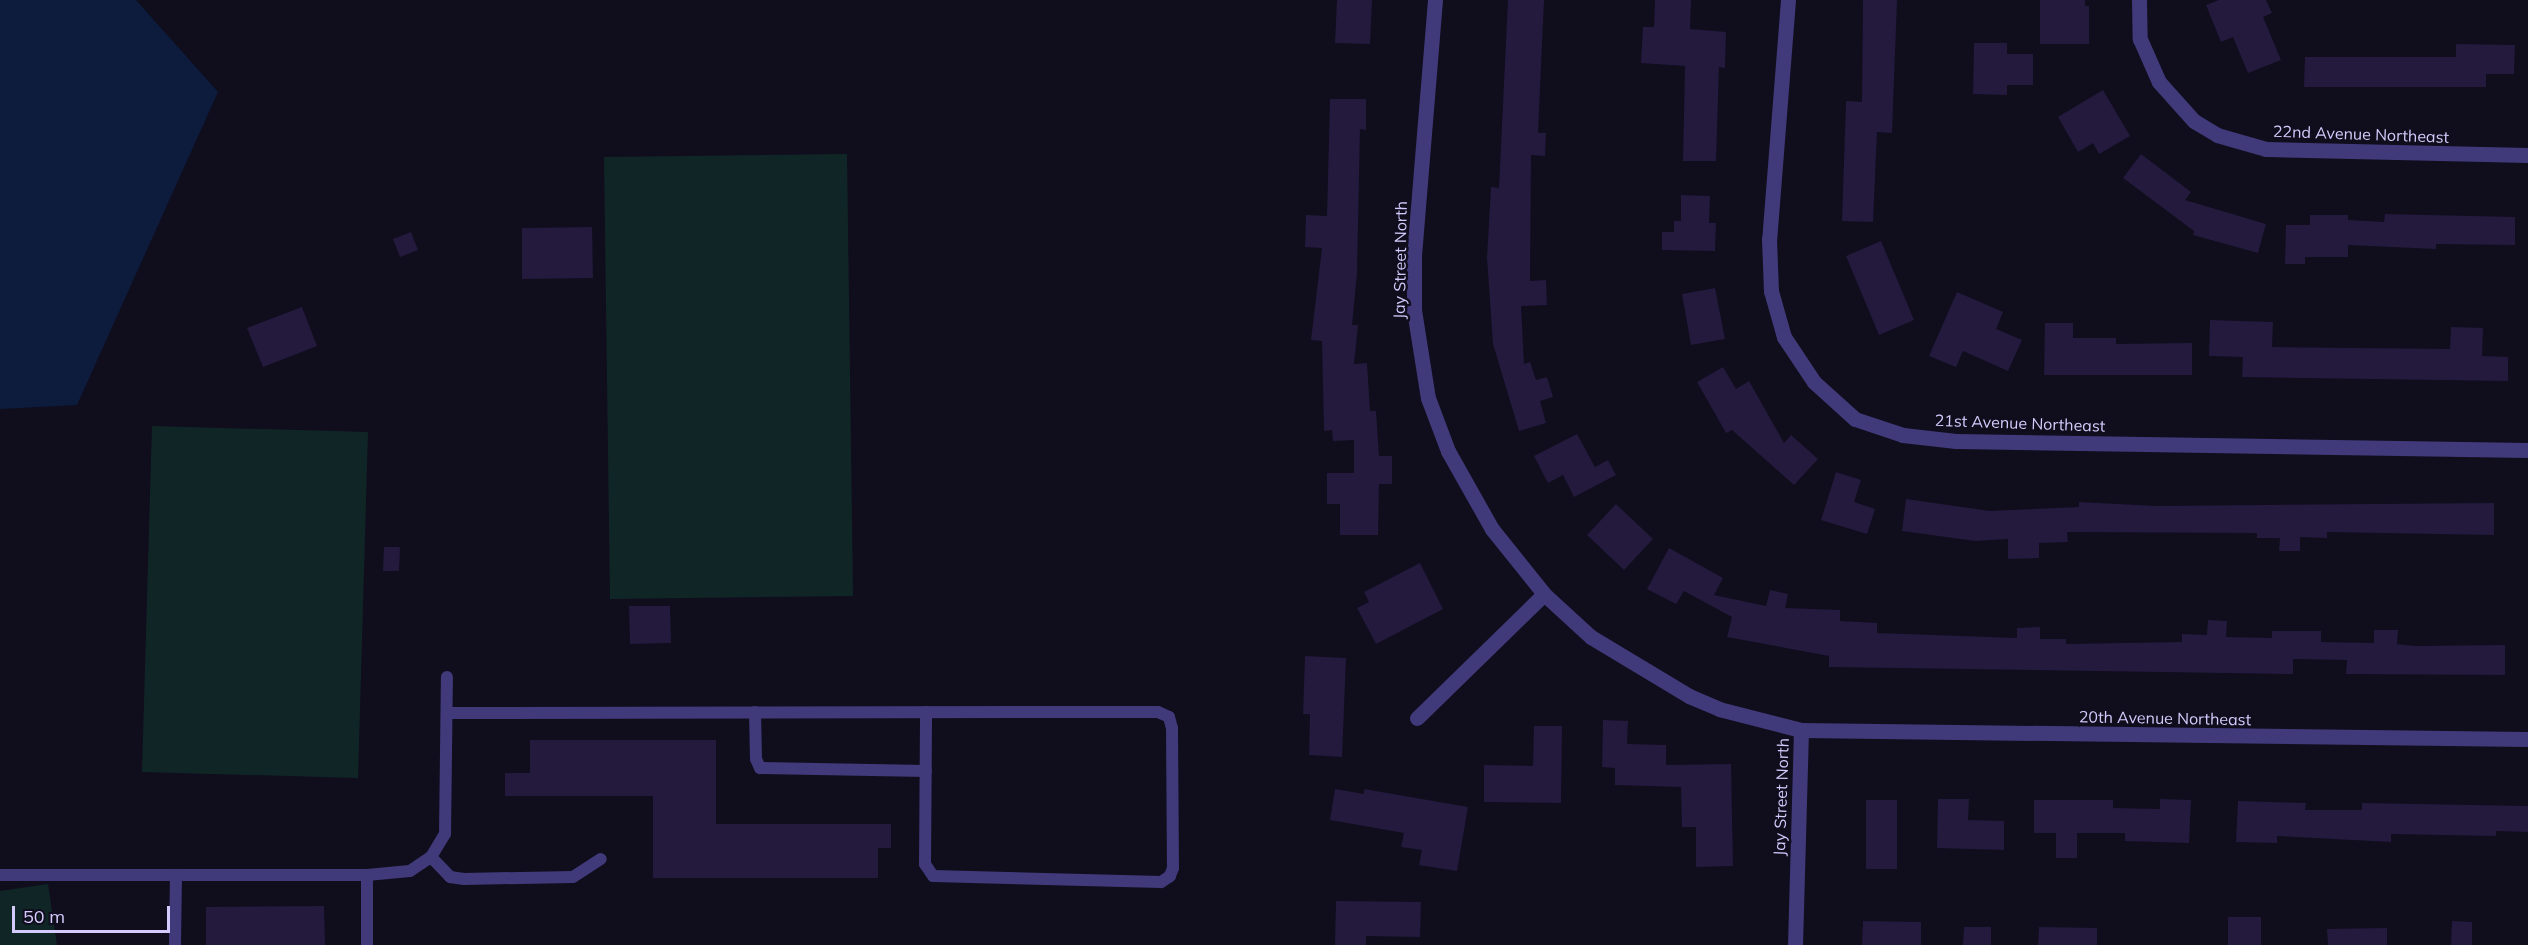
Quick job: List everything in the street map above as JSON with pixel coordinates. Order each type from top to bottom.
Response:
[{"type":"street","name":"Jay Street North","points":[[1435,0],[1414,255],[1414,310],[1421,368],[1448,451],[1475,503],[1544,594],[1591,637],[1652,677],[1719,709],[1801,730],[1795,945]]},
{"type":"street","name":"21st Avenue Northeast","points":[[1788,0],[1769,239],[1770,291],[1784,337],[1814,382],[1855,419],[1903,435],[1956,441],[2528,450]]},
{"type":"street","name":"22nd Avenue Northeast","points":[[2139,0],[2140,39],[2159,82],[2194,121],[2217,135],[2266,149],[2290,151],[2528,155]]},
{"type":"street","points":[[1417,718],[1544,594]]},
{"type":"street","name":"20th Avenue Northeast","points":[[1801,730],[2528,739]]},
{"type":"lane","points":[[0,875],[367,875],[410,872],[431,857],[445,834],[447,677]]},
{"type":"lane","points":[[447,713],[755,712],[926,712],[1158,712],[1169,717],[1173,868],[1161,882],[933,876],[925,864],[926,712]]},
{"type":"lane","points":[[755,712],[756,759],[760,768],[926,771]]},
{"type":"lane","points":[[431,857],[450,878],[464,879],[573,878],[601,859]]},
{"type":"lane","points":[[175,945],[176,875]]},
{"type":"lane","points":[[367,875],[367,945]]},
{"type":"green space","points":[[847,154],[853,596],[610,599],[604,157]]},
{"type":"green space","points":[[152,426],[368,432],[358,778],[142,772]]},
{"type":"green space","points":[[48,884],[57,945],[0,945],[0,891]]},
{"type":"water","points":[[0,0],[136,0],[218,92],[77,405],[0,409]]},
{"type":"building","points":[[1337,0],[1372,0],[1370,44],[1335,43]]},
{"type":"building","points":[[1508,0],[1544,0],[1538,133],[1546,133],[1545,156],[1531,155],[1530,281],[1546,280],[1547,305],[1521,306],[1524,364],[1530,362],[1536,380],[1547,377],[1553,397],[1540,401],[1546,423],[1519,431],[1493,344],[1487,258],[1491,187],[1499,188]]},
{"type":"building","points":[[1655,0],[1691,0],[1690,29],[1726,32],[1725,68],[1719,67],[1716,161],[1683,161],[1685,66],[1641,63],[1643,27],[1654,27]]},
{"type":"building","points":[[1863,0],[1897,0],[1892,133],[1877,132],[1873,222],[1842,221],[1846,101],[1862,102]]},
{"type":"building","points":[[2040,0],[2085,0],[2085,6],[2089,6],[2089,44],[2040,44]]},
{"type":"building","points":[[2219,0],[2266,0],[2272,13],[2263,17],[2281,60],[2248,73],[2233,37],[2221,42],[2206,5]]},
{"type":"building","points":[[1974,43],[2007,43],[2007,54],[2033,54],[2033,85],[2007,85],[2007,95],[1973,94]]},
{"type":"building","points":[[2456,44],[2515,45],[2514,74],[2486,74],[2486,87],[2304,87],[2305,57],[2456,57]]},
{"type":"building","points":[[2103,90],[2130,136],[2099,154],[2093,143],[2078,152],[2058,117]]},
{"type":"building","points":[[1330,99],[1366,99],[1366,130],[1360,129],[1357,273],[1352,325],[1358,325],[1354,364],[1367,363],[1370,411],[1376,411],[1379,456],[1392,456],[1392,484],[1379,484],[1378,535],[1340,535],[1340,504],[1327,504],[1327,473],[1354,473],[1354,440],[1333,441],[1332,430],[1324,431],[1322,341],[1311,340],[1322,248],[1305,247],[1306,215],[1327,216]]},
{"type":"building","points":[[2141,154],[2191,192],[2185,200],[2266,224],[2258,253],[2193,235],[2194,231],[2123,178]]},
{"type":"building","points":[[1681,195],[1710,196],[1709,223],[1716,223],[1715,251],[1662,250],[1662,232],[1674,232],[1674,221],[1681,221]]},
{"type":"building","points":[[2385,214],[2515,217],[2515,245],[2436,244],[2436,249],[2348,245],[2348,257],[2305,257],[2305,264],[2285,264],[2286,225],[2310,225],[2310,215],[2348,215],[2348,220],[2384,222]]},
{"type":"building","points":[[592,227],[593,278],[522,279],[522,228]]},
{"type":"building","points":[[411,232],[418,250],[400,257],[393,239]]},
{"type":"building","points":[[1881,241],[1914,320],[1879,335],[1846,256]]},
{"type":"building","points":[[1715,288],[1725,339],[1691,345],[1682,294]]},
{"type":"building","points":[[1957,292],[2003,312],[1996,329],[2022,340],[2008,371],[1963,351],[1956,367],[1929,356]]},
{"type":"building","points":[[302,307],[317,346],[263,367],[247,328]]},
{"type":"building","points":[[2210,320],[2273,322],[2272,347],[2450,349],[2451,327],[2483,328],[2482,356],[2508,357],[2508,381],[2242,377],[2243,357],[2209,356]]},
{"type":"building","points":[[2045,323],[2073,323],[2073,338],[2116,338],[2116,344],[2192,343],[2192,375],[2044,375]]},
{"type":"building","points":[[1723,367],[1736,389],[1749,381],[1784,443],[1791,435],[1818,459],[1794,485],[1732,430],[1726,433],[1697,382]]},
{"type":"building","points":[[1577,434],[1595,467],[1608,460],[1616,475],[1574,497],[1563,475],[1548,483],[1534,456]]},
{"type":"building","points":[[1836,472],[1861,480],[1854,502],[1875,509],[1867,534],[1821,520]]},
{"type":"building","points":[[1906,499],[1990,511],[2079,507],[2079,502],[2156,506],[2494,503],[2494,535],[2327,532],[2327,538],[2300,537],[2300,551],[2279,551],[2280,538],[2257,538],[2257,533],[2067,532],[2068,542],[2039,543],[2039,558],[2008,559],[2008,539],[1975,541],[1902,531]]},
{"type":"building","points":[[1616,504],[1653,539],[1624,570],[1587,535]]},
{"type":"building","points":[[384,547],[400,547],[399,571],[383,571]]},
{"type":"building","points":[[1669,548],[1723,578],[1714,595],[1766,606],[1770,590],[1788,594],[1785,608],[1840,610],[1840,621],[1877,623],[1877,633],[2017,638],[2017,628],[2040,627],[2040,639],[2066,639],[2066,644],[2182,642],[2182,634],[2207,635],[2208,620],[2227,621],[2226,637],[2272,638],[2272,631],[2321,631],[2321,642],[2374,643],[2374,630],[2398,630],[2397,644],[2414,646],[2505,645],[2505,675],[2346,674],[2347,660],[2293,659],[2293,674],[1829,667],[1829,656],[1727,637],[1732,617],[1684,591],[1676,604],[1647,589]]},
{"type":"building","points":[[1420,563],[1443,609],[1376,644],[1357,608],[1369,602],[1364,592]]},
{"type":"building","points":[[629,606],[670,606],[671,643],[630,644]]},
{"type":"building","points":[[1305,656],[1346,658],[1342,757],[1309,755],[1310,714],[1303,714]]},
{"type":"building","points":[[1603,720],[1628,721],[1627,744],[1666,745],[1666,765],[1731,764],[1733,866],[1696,867],[1696,827],[1682,827],[1681,787],[1615,785],[1615,768],[1602,767]]},
{"type":"building","points":[[1534,726],[1562,726],[1561,803],[1484,802],[1484,765],[1533,766]]},
{"type":"building","points":[[530,740],[716,740],[716,824],[891,824],[891,848],[878,848],[878,878],[653,878],[653,796],[505,796],[505,773],[530,773]]},
{"type":"building","points":[[1335,789],[1364,794],[1364,789],[1468,807],[1457,871],[1419,865],[1422,850],[1401,847],[1404,833],[1330,820]]},
{"type":"building","points":[[1938,799],[1969,799],[1968,820],[2004,821],[2004,850],[1937,848]]},
{"type":"building","points":[[2160,799],[2191,800],[2189,843],[2125,841],[2125,833],[2077,833],[2077,858],[2056,858],[2056,833],[2034,833],[2034,800],[2113,800],[2113,808],[2160,809]]},
{"type":"building","points":[[1866,800],[1897,800],[1897,869],[1866,869]]},
{"type":"building","points":[[2238,801],[2306,803],[2305,810],[2362,810],[2362,803],[2528,806],[2528,832],[2496,831],[2496,836],[2391,834],[2391,842],[2277,836],[2277,843],[2236,842]]},
{"type":"building","points":[[1336,901],[1421,902],[1420,937],[1366,936],[1366,945],[1335,945]]},
{"type":"building","points":[[324,906],[325,945],[206,945],[206,907]]},
{"type":"building","points":[[2228,917],[2261,917],[2261,945],[2228,945]]},
{"type":"building","points":[[1863,921],[1921,922],[1921,945],[1862,945]]},
{"type":"building","points":[[2452,921],[2472,922],[2472,945],[2451,945]]},
{"type":"building","points":[[1964,927],[1991,927],[1991,945],[1963,945]]},
{"type":"building","points":[[2039,927],[2097,928],[2097,945],[2038,945]]},
{"type":"building","points":[[2387,928],[2387,945],[2328,945],[2327,929]]}]
